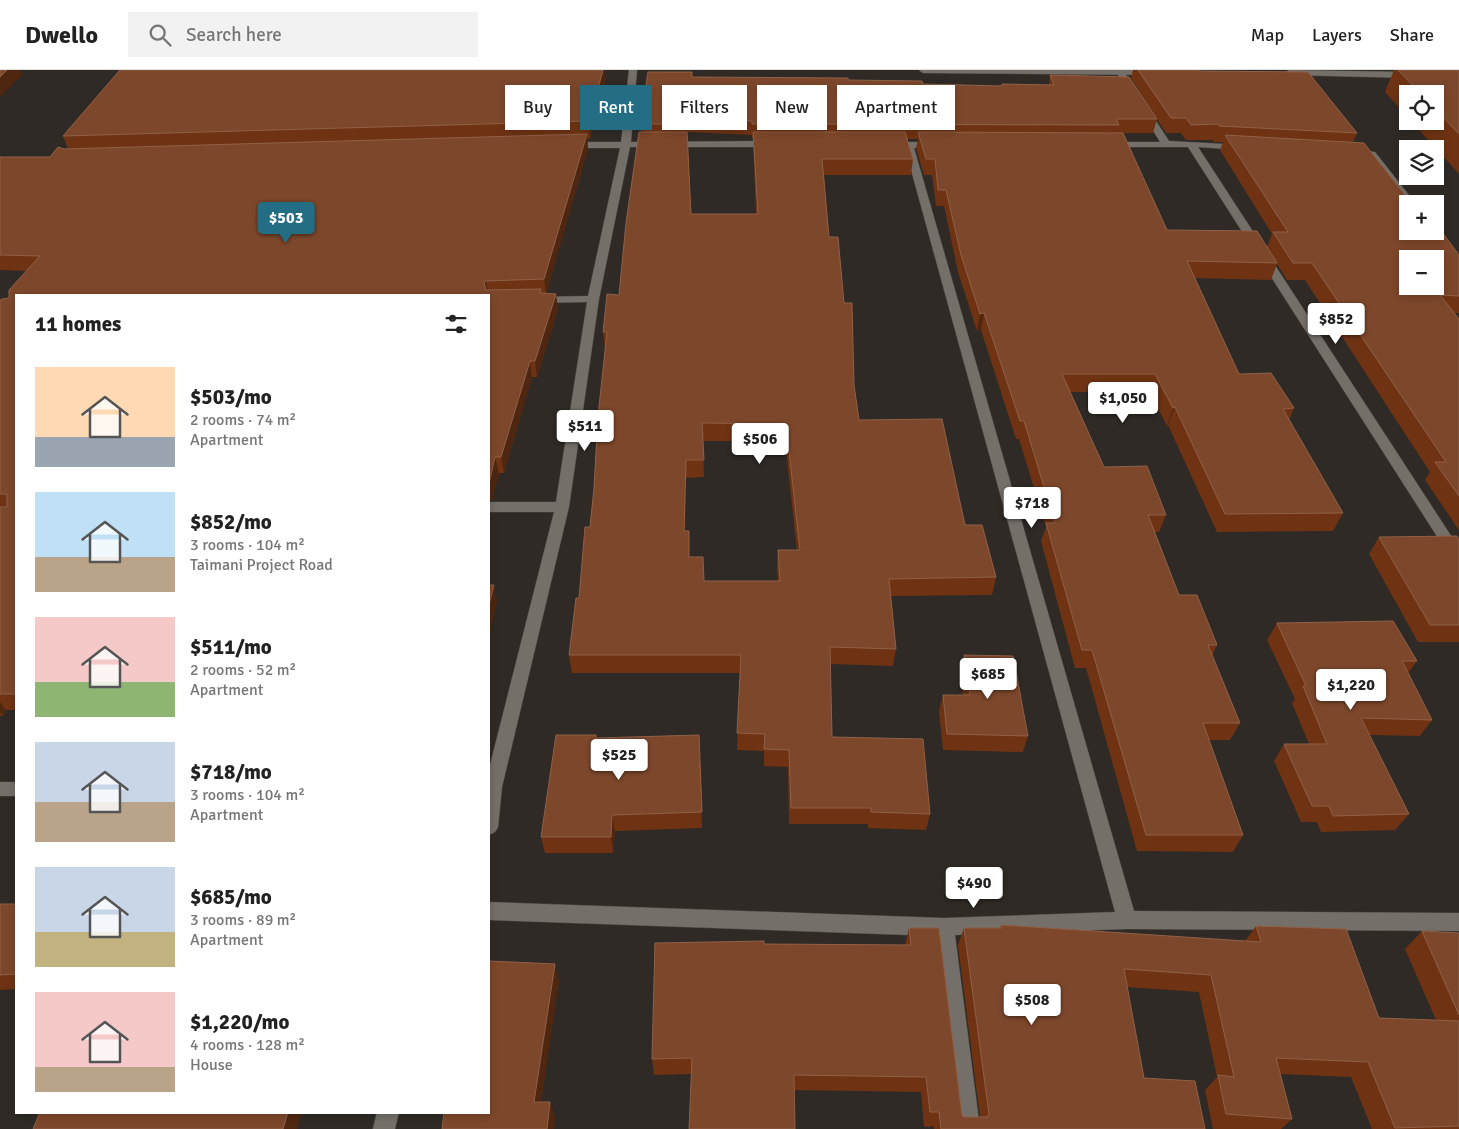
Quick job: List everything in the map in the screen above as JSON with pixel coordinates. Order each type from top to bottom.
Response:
[{"type":"street","points":[[490,806],[491,786],[562,508],[593,299],[626,143],[633,70]]},
{"type":"street","points":[[923,70],[1159,72]]},
{"type":"street","points":[[1119,71],[1167,145]]},
{"type":"street","points":[[1277,73],[1421,75]]},
{"type":"street","points":[[557,145],[626,143],[782,144]]},
{"type":"street","points":[[1191,144],[1459,559]]},
{"type":"street","points":[[1098,145],[1191,144],[1250,147]]},
{"type":"street","points":[[880,145],[949,145]]},
{"type":"street","points":[[909,145],[1127,920]]},
{"type":"street","points":[[1347,152],[1372,154],[1405,195]]},
{"type":"street","points":[[527,300],[593,299]]},
{"type":"street","points":[[490,508],[562,508]]},
{"type":"street","points":[[0,790],[15,789]]},
{"type":"street","points":[[490,911],[944,927],[1127,920],[1459,922]]},
{"type":"street","points":[[944,927],[968,1129]]},
{"type":"street","points":[[384,1129],[388,1114]]},
{"type":"building","points":[[0,70],[7,70],[0,77]]},
{"type":"building","points":[[120,70],[603,70],[599,85],[580,85],[580,121],[570,122],[570,85],[505,85],[505,123],[63,136]]},
{"type":"building","points":[[1138,70],[1308,72],[1357,133],[1219,126],[1218,124],[1191,125],[1186,118],[1171,118]]},
{"type":"building","points":[[1398,70],[1459,70],[1459,134],[1444,118],[1444,85],[1412,85]]},
{"type":"building","points":[[648,72],[692,72],[692,77],[848,78],[848,80],[922,81],[923,84],[1002,86],[1002,84],[1054,85],[1050,75],[1129,77],[1157,119],[1116,119],[1119,125],[955,125],[955,85],[837,85],[837,124],[827,124],[827,85],[757,85],[757,124],[752,124],[752,121],[747,121],[747,85],[662,85],[662,124],[652,124],[652,85],[646,85]]},
{"type":"building","points":[[639,132],[687,132],[691,214],[758,214],[753,132],[905,132],[913,159],[822,159],[829,237],[838,237],[844,303],[852,303],[854,385],[859,420],[942,419],[965,525],[982,525],[996,577],[889,579],[896,649],[830,647],[832,737],[923,739],[930,814],[871,812],[871,808],[791,808],[789,750],[764,749],[765,734],[737,733],[741,655],[569,655],[576,598],[579,598],[585,527],[590,527],[598,416],[607,332],[603,332],[607,294],[619,295],[626,223]],"holes":[[[702,423],[786,424],[800,550],[778,550],[780,581],[704,581],[703,557],[689,557],[689,531],[684,531],[686,460],[704,460]]]},
{"type":"building","points":[[918,132],[1123,133],[1167,230],[1257,231],[1277,263],[1187,261],[1239,374],[1271,373],[1294,408],[1283,409],[1343,513],[1225,514],[1175,407],[1173,408],[1155,374],[1062,374],[1104,467],[1147,466],[1166,515],[1148,515],[1179,595],[1197,595],[1217,645],[1208,645],[1240,723],[1203,723],[1243,835],[1146,835],[1092,650],[1082,650],[1046,523],[1055,523],[1024,421],[1020,421],[984,313],[980,314],[961,255],[946,190],[938,190],[935,159],[926,159]]},
{"type":"building","points":[[587,134],[544,279],[484,282],[486,290],[541,289],[540,293],[556,294],[535,361],[530,361],[501,457],[495,457],[490,480],[490,294],[15,294],[15,694],[0,694],[0,507],[7,507],[7,494],[0,494],[0,300],[9,298],[9,290],[40,256],[0,255],[0,157],[50,157],[58,147],[64,149]]},
{"type":"building","points":[[1225,135],[1364,143],[1405,195],[1399,195],[1399,240],[1444,240],[1444,235],[1459,255],[1459,296],[1440,295],[1459,319],[1459,496],[1435,462],[1446,462],[1312,263],[1293,263],[1273,232],[1288,232]]},
{"type":"building","points":[[1457,536],[1459,539],[1459,625],[1430,625],[1379,537]]},
{"type":"building","points":[[490,585],[494,585],[490,601]]},
{"type":"building","points":[[1393,621],[1417,661],[1402,661],[1432,720],[1361,718],[1409,814],[1333,816],[1329,806],[1312,806],[1284,744],[1327,744],[1303,686],[1306,686],[1277,623]]},
{"type":"building","points":[[964,655],[1013,656],[1028,736],[947,734],[943,695],[970,695]]},
{"type":"building","points":[[556,735],[596,735],[596,738],[699,735],[702,812],[612,815],[611,837],[541,837]]},
{"type":"building","points":[[0,904],[15,904],[15,974],[0,975]]},
{"type":"building","points":[[1001,925],[1261,942],[1256,926],[1346,929],[1379,1018],[1459,1021],[1459,1126],[1395,1128],[1368,1062],[1276,1058],[1292,1119],[1226,1114],[1218,1075],[1234,1077],[1211,975],[1124,969],[1144,1078],[1195,1081],[1205,1129],[941,1129],[939,1112],[930,1112],[926,1077],[794,1075],[795,1129],[689,1129],[692,1058],[652,1059],[655,943],[764,941],[764,944],[911,945],[909,928],[939,928],[962,1115],[964,1117],[987,1117],[989,1114],[964,928],[1002,928]]},
{"type":"building","points":[[1422,931],[1459,933],[1459,1015]]},
{"type":"building","points":[[490,961],[555,964],[534,1102],[550,1102],[547,1129],[442,1129],[444,1114],[490,1114]]},
{"type":"building","points":[[39,1114],[287,1114],[283,1129],[33,1129]]}]
